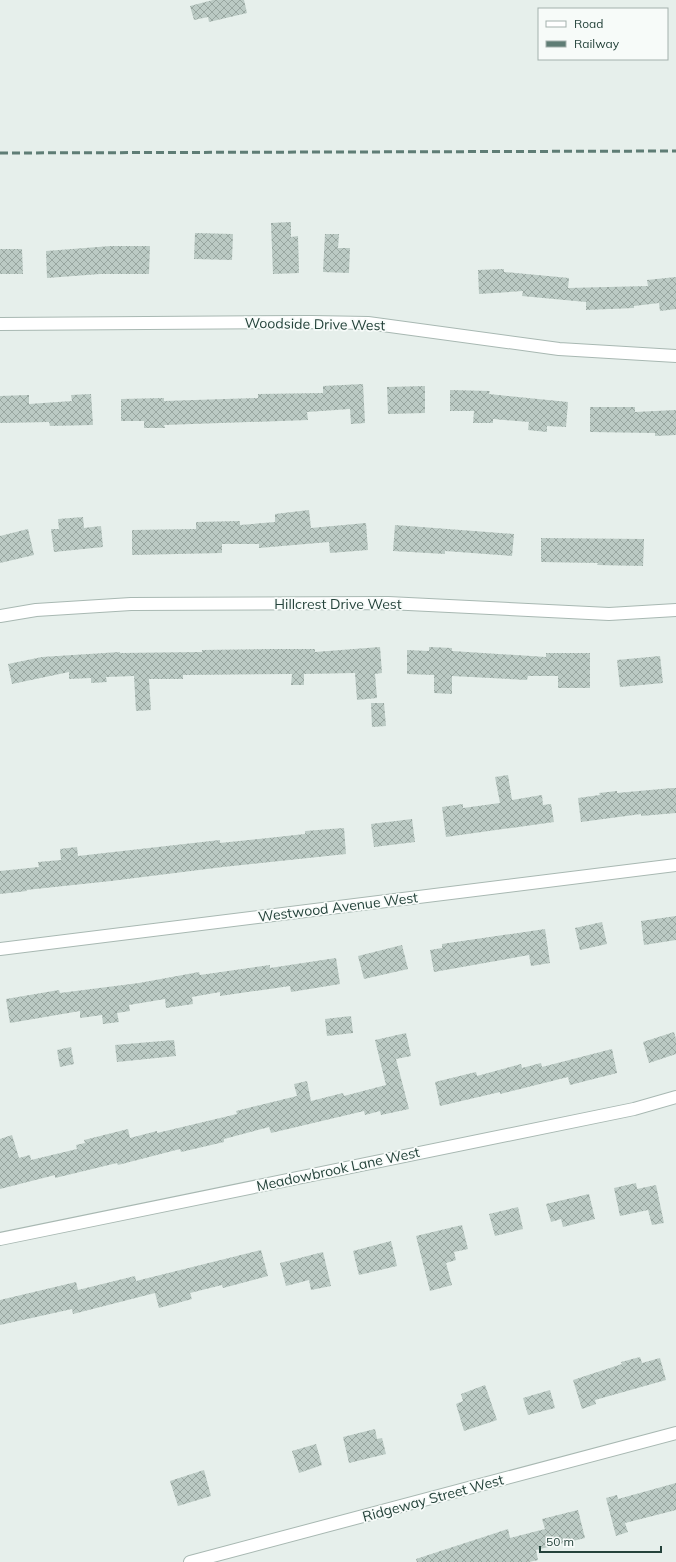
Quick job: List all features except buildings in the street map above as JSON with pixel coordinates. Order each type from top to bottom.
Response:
[{"type":"street","name":"Woodside Drive West","points":[[0,324],[368,323],[559,349],[676,356]]},
{"type":"street","name":"Hillcrest Drive West","points":[[0,616],[36,610],[139,604],[388,603],[609,614],[676,610]]},
{"type":"street","name":"Westwood Avenue West","points":[[0,948],[676,865]]},
{"type":"street","name":"Meadowbrook Lane West","points":[[0,1239],[634,1109],[676,1096]]},
{"type":"street","name":"Ridgeway Street West","points":[[190,1562],[676,1433]]},
{"type":"railway","points":[[0,153],[676,151]]}]
